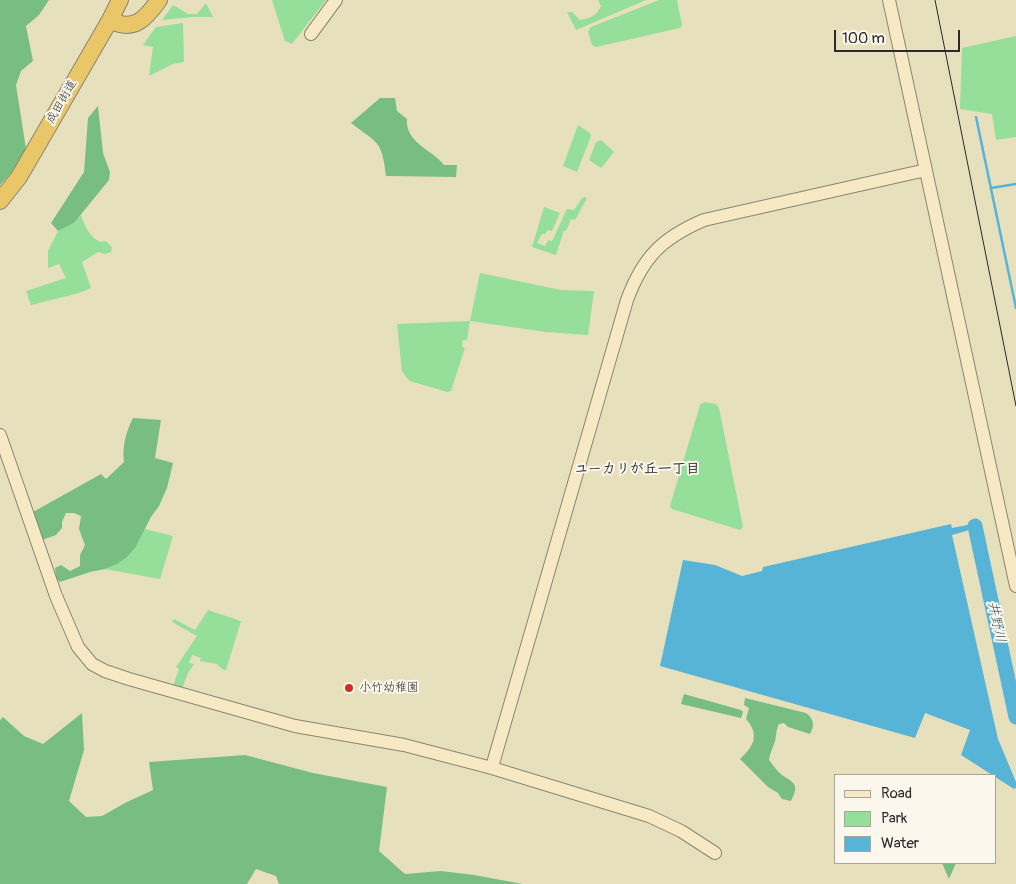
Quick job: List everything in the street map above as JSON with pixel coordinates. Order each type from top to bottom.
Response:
[{"type":"highway","name":"成田街道","points":[[0,201],[18,177],[120,0]]},
{"type":"highway","points":[[110,20],[123,25],[141,21],[146,18],[159,0]]},
{"type":"street","points":[[310,34],[336,0]]},
{"type":"street","points":[[889,0],[1016,586]]},
{"type":"street","points":[[492,767],[625,308],[634,280],[645,262],[667,239],[677,232],[704,220],[926,170]]},
{"type":"street","points":[[0,435],[56,596],[78,647],[92,664],[105,671],[129,679],[296,726],[404,745],[492,767],[649,816],[681,831],[715,853]]},
{"type":"green space","points":[[0,0],[49,0],[39,15],[26,26],[33,61],[21,71],[16,85],[26,149],[11,173],[0,185]]},
{"type":"green space","points":[[272,0],[326,0],[292,44],[285,41]]},
{"type":"green space","points":[[598,0],[646,0],[576,30],[567,12],[572,12],[580,20],[590,17],[601,6]]},
{"type":"green space","points":[[659,0],[677,0],[682,25],[680,28],[596,47],[592,45],[588,32],[591,27]]},
{"type":"green space","points":[[206,3],[213,17],[162,20],[173,5],[188,14],[197,14]]},
{"type":"green space","points":[[183,23],[184,62],[173,64],[149,76],[153,47],[143,45],[156,27]]},
{"type":"green space","points":[[1016,36],[1016,137],[996,140],[992,114],[960,109],[962,48]]},
{"type":"green space","points":[[380,98],[395,98],[397,111],[407,119],[410,134],[444,165],[457,165],[456,177],[386,176],[383,155],[377,144],[351,123]]},
{"type":"green space","points":[[98,106],[103,153],[110,172],[109,180],[74,223],[58,231],[51,223],[84,172],[88,118]]},
{"type":"green space","points":[[578,125],[590,133],[591,136],[577,172],[563,166]]},
{"type":"green space","points":[[601,140],[614,152],[601,168],[589,160],[596,142]]},
{"type":"green space","points":[[582,198],[587,198],[575,220],[571,219],[566,231],[564,230],[556,255],[532,247],[544,207],[560,213],[552,231],[548,230],[545,234],[542,234],[537,243],[545,246],[548,240],[552,241],[567,209],[574,210]]},
{"type":"green space","points":[[81,215],[90,234],[100,242],[106,241],[112,247],[111,252],[105,254],[98,252],[82,262],[91,288],[79,293],[31,305],[26,291],[66,278],[59,264],[48,268],[48,251],[58,231],[74,223]]},
{"type":"green space","points":[[480,273],[561,290],[594,291],[588,335],[546,332],[470,321]]},
{"type":"green space","points":[[470,321],[467,340],[463,340],[462,347],[465,348],[451,391],[447,392],[410,381],[406,377],[402,371],[397,324]]},
{"type":"green space","points":[[704,402],[716,404],[719,408],[743,527],[740,530],[672,509],[670,506],[700,405]]},
{"type":"green space","points":[[133,418],[161,420],[155,458],[173,463],[167,488],[159,506],[135,548],[127,557],[105,569],[60,582],[56,578],[55,568],[61,565],[70,571],[80,566],[80,555],[85,545],[79,529],[81,516],[74,513],[66,513],[62,522],[62,528],[56,535],[42,540],[33,512],[101,474],[106,479],[124,462],[125,439]]},
{"type":"green space","points":[[145,529],[173,536],[160,579],[105,569],[119,562],[129,553]]},
{"type":"green space","points":[[208,610],[241,621],[226,670],[217,664],[200,661],[201,658],[192,655],[189,663],[194,664],[188,673],[182,689],[173,686],[179,669],[176,667],[197,636],[172,622],[174,619],[195,630]]},
{"type":"green space","points":[[684,694],[741,710],[743,712],[741,718],[681,704]]},
{"type":"green space","points":[[745,698],[806,713],[812,720],[813,728],[810,734],[788,727],[784,723],[779,724],[770,755],[769,760],[795,787],[791,801],[782,799],[778,793],[768,787],[740,759],[749,750],[754,740],[753,730],[746,719],[749,708],[744,705]]},
{"type":"green space","points":[[82,713],[84,750],[69,801],[86,817],[102,816],[153,790],[149,762],[245,755],[313,773],[387,787],[379,851],[405,874],[441,871],[523,884],[279,884],[276,876],[256,869],[247,884],[0,884],[0,720],[3,717],[24,736],[43,744]]},
{"type":"green space","points":[[942,864],[956,864],[949,879]]},
{"type":"water","points":[[951,524],[952,528],[972,524],[973,529],[952,535],[998,739],[1016,782],[1016,788],[1014,789],[996,777],[996,774],[991,774],[961,755],[970,730],[925,713],[915,738],[660,666],[683,560],[715,565],[742,576],[762,571],[763,567]]},
{"type":"waterway","points":[[976,117],[1016,308]]},
{"type":"waterway","points":[[991,188],[1016,184]]},
{"type":"waterway","name":"井野川","points":[[975,526],[1016,717]]},
{"type":"tram line","points":[[935,0],[1016,406]]},
{"type":"place","name":"小竹幼稚園","points":[[349,688]]},
{"type":"district","name":"ユーカリが丘一丁目","points":[[637,469]]}]
